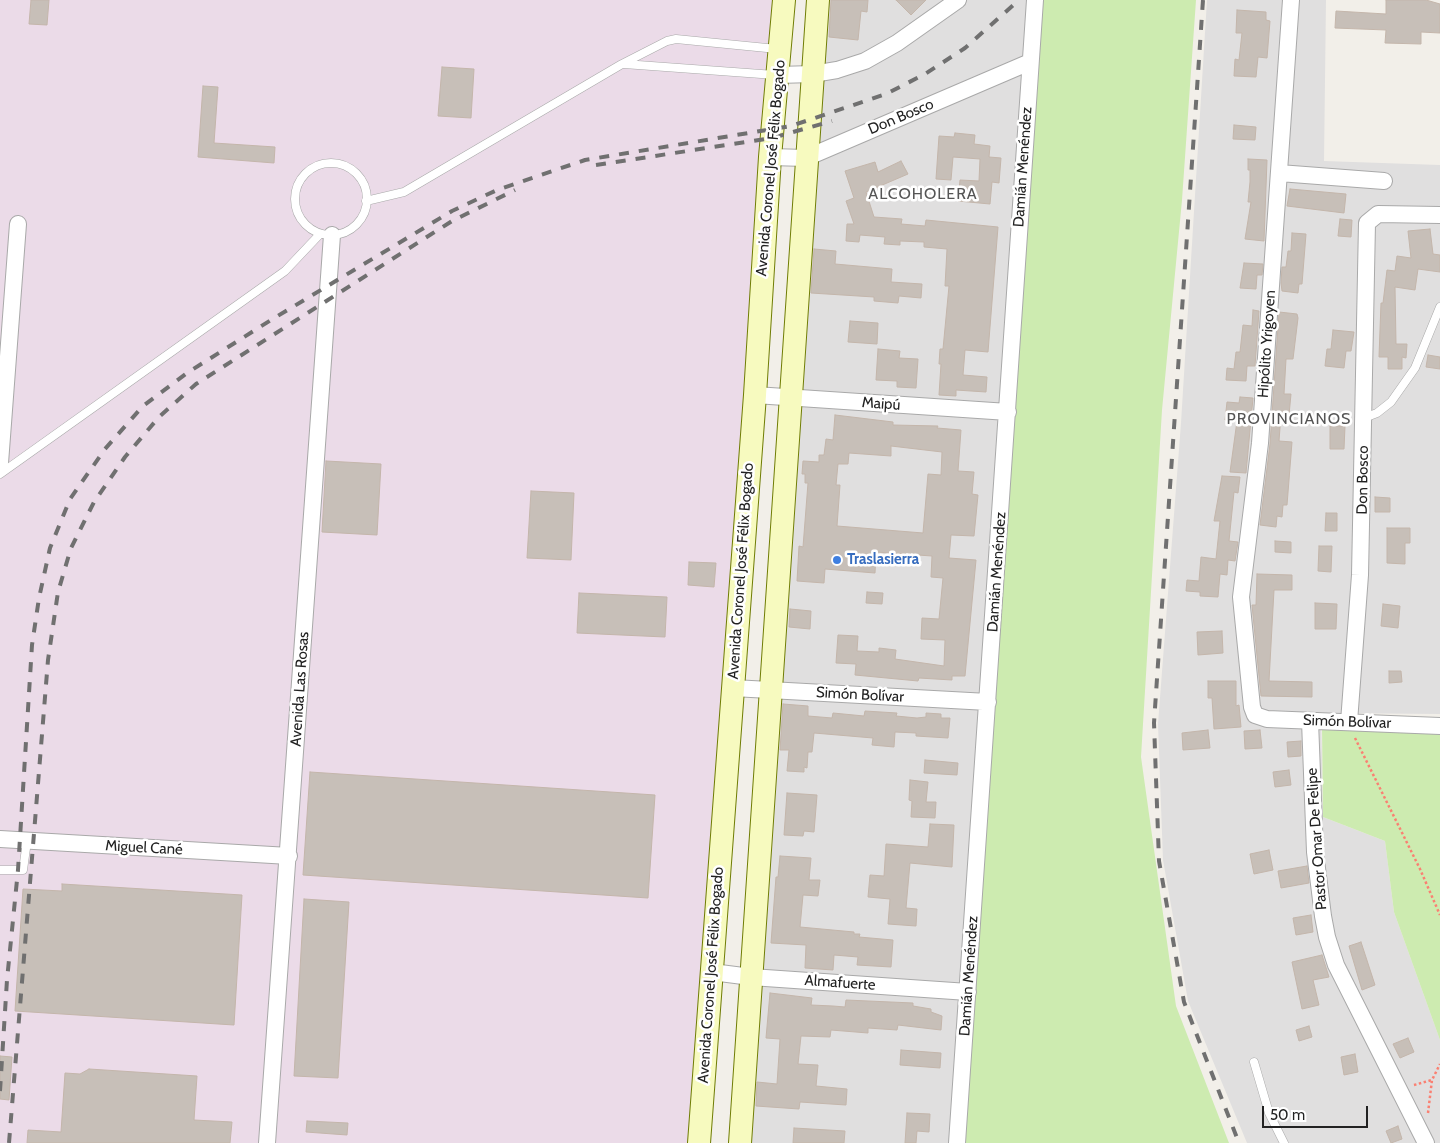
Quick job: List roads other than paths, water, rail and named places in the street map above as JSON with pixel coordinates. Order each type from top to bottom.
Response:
[{"type":"main road","name":"Avenida Coronel José Félix Bogado","points":[[699,1143],[755,395],[770,157],[784,0]]},
{"type":"main road","points":[[740,1143],[818,0]]},
{"type":"street","points":[[778,75],[813,74],[837,70],[865,61],[897,43],[958,0]]},
{"type":"street","name":"Damián Menéndez","points":[[957,1143],[1008,412],[1030,62],[1036,0]]},
{"type":"street","name":"Hipólito Yrigoyen","points":[[1255,716],[1252,707],[1241,597],[1260,443],[1291,0]]},
{"type":"street","name":"Don Bosco","points":[[770,157],[806,158],[1030,62]]},
{"type":"street","points":[[1279,173],[1384,181]]},
{"type":"street","name":"Don Bosco","points":[[1348,722],[1360,576],[1367,223],[1378,214],[1440,215]]},
{"type":"street","points":[[0,463],[18,224]]},
{"type":"street","name":"Avenida Las Rosas","points":[[267,1143],[289,856],[326,235]]},
{"type":"street","name":"Maipú","points":[[755,395],[1008,412]]},
{"type":"street","name":"Simón Bolívar","points":[[733,688],[988,702]]},
{"type":"street","name":"Simón Bolívar","points":[[1255,716],[1267,719],[1440,726]]},
{"type":"street","name":"Pastor Omar De Felipe","points":[[1310,721],[1315,852],[1322,916],[1327,937],[1339,973],[1426,1143]]},
{"type":"street","name":"Miguel Cané","points":[[0,839],[289,856]]},
{"type":"street","name":"Almafuerte","points":[[712,972],[751,977],[968,992]]},
{"type":"lane","points":[[366,201],[404,192],[622,64],[676,39],[780,50]]},
{"type":"lane","points":[[622,64],[778,75]]},
{"type":"lane","points":[[335,163],[347,167],[357,174],[364,186],[366,201],[362,218],[354,227],[344,233],[326,235],[302,222],[296,211],[294,199],[296,188],[302,177],[311,169],[323,164],[335,163]]},
{"type":"lane","points":[[0,474],[285,271],[326,235]]},
{"type":"lane","points":[[1364,418],[1377,413],[1391,402],[1415,368],[1440,307]]},
{"type":"lane","points":[[0,870],[23,870],[27,841]]},
{"type":"lane","points":[[1254,1062],[1269,1113],[1284,1143]]},
{"type":"railway","points":[[0,1091],[7,980],[18,870],[32,645],[39,598],[50,548],[70,499],[105,449],[143,406],[187,373],[271,320],[452,211],[497,190],[585,160],[791,126],[886,94],[925,74],[965,48],[1019,0]]},
{"type":"railway","points":[[1203,0],[1154,723],[1159,861],[1184,1002],[1239,1143]]},
{"type":"railway","points":[[596,165],[772,138],[832,121]]},
{"type":"railway","points":[[9,1143],[48,660],[58,592],[71,548],[94,502],[125,457],[159,417],[196,384],[452,221],[515,190]]},
{"type":"place","name":"Traslasierra","points":[[837,560]]},
{"type":"district","name":"ALCOHOLERA","points":[[923,194]]},
{"type":"district","name":"PROVINCIANOS","points":[[1289,419]]}]
